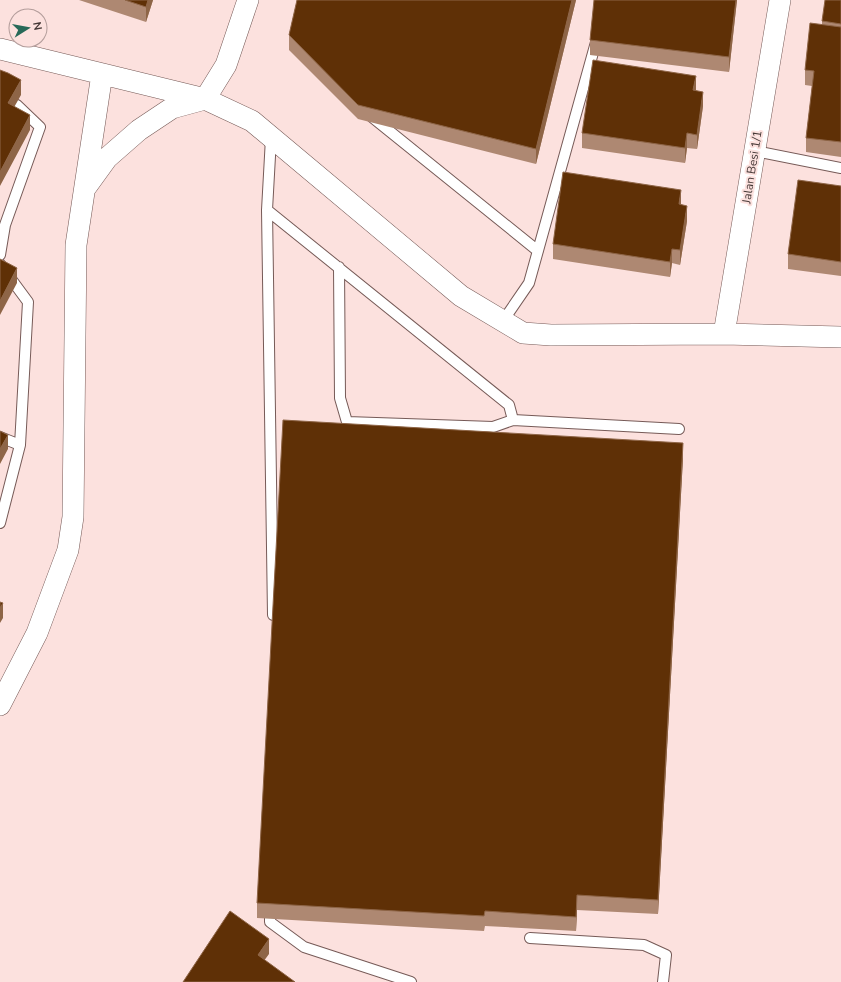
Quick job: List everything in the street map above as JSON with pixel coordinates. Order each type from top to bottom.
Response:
[{"type":"street","points":[[83,190],[107,158],[139,130],[172,108],[205,99],[226,65],[248,0]]},
{"type":"street","name":"Jalan Besi 1/1","points":[[724,334],[780,0]]},
{"type":"street","points":[[0,49],[205,99],[252,121],[461,296],[523,333],[551,335],[724,334],[841,337]]},
{"type":"street","points":[[0,705],[5,683],[37,633],[68,550],[73,517],[76,245],[83,190],[102,74]]},
{"type":"lane","points":[[503,321],[529,282],[599,30]]},
{"type":"lane","points":[[0,98],[17,105],[40,127],[5,225],[0,255]]},
{"type":"lane","points":[[364,111],[538,250]]},
{"type":"lane","points":[[271,136],[267,210],[273,624]]},
{"type":"lane","points":[[755,151],[841,168]]},
{"type":"lane","points":[[267,210],[509,405],[513,420]]},
{"type":"lane","points":[[0,264],[28,302],[20,445],[0,523]]},
{"type":"lane","points":[[339,267],[340,398],[347,422],[493,427],[513,420],[679,429]]},
{"type":"lane","points":[[7,291],[28,302]]},
{"type":"lane","points":[[0,437],[20,445]]},
{"type":"lane","points":[[270,895],[270,922],[304,946],[411,982]]},
{"type":"lane","points":[[530,938],[644,945],[666,955],[663,982]]},
{"type":"building","points":[[125,0],[148,0],[146,7]]},
{"type":"building","points":[[297,0],[572,0],[536,149],[358,105],[289,35]]},
{"type":"building","points":[[594,0],[736,0],[729,57],[590,40]]},
{"type":"building","points":[[825,0],[841,0],[841,24],[822,21]]},
{"type":"building","points":[[810,23],[841,27],[841,142],[806,138],[814,71],[805,70]]},
{"type":"building","points":[[593,60],[696,76],[693,90],[703,92],[697,135],[687,133],[685,148],[582,133]]},
{"type":"building","points":[[0,70],[21,80],[8,103],[30,115],[0,172]]},
{"type":"building","points":[[563,172],[681,190],[679,204],[687,206],[680,250],[672,249],[670,262],[553,244]]},
{"type":"building","points":[[798,180],[841,186],[841,262],[788,254]]},
{"type":"building","points":[[0,259],[17,268],[0,301]]},
{"type":"building","points":[[283,420],[683,443],[658,900],[577,895],[576,917],[485,911],[484,916],[257,903]]},
{"type":"building","points":[[0,431],[8,435],[0,449]]},
{"type":"building","points":[[230,911],[269,939],[258,955],[295,982],[183,982]]}]
